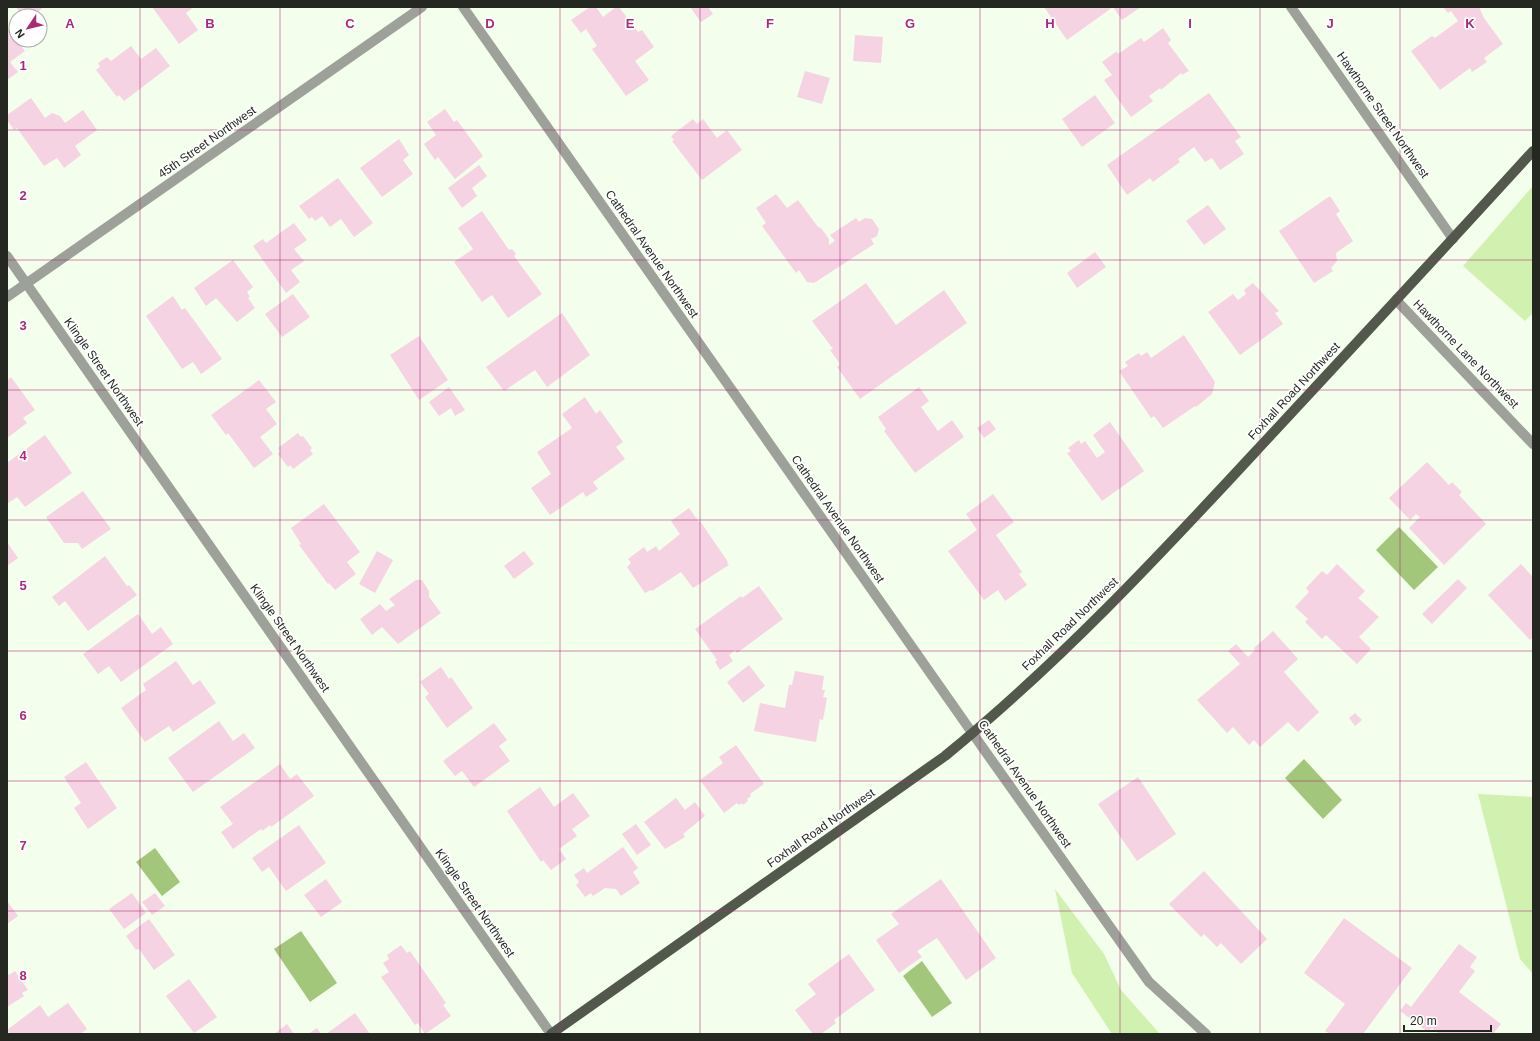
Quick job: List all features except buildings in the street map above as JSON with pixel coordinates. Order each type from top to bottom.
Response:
[{"type":"main road","name":"Foxhall Road Northwest","points":[[551,1034],[945,756],[973,734],[1012,699],[1152,562],[1533,151]]},
{"type":"street","name":"45th Street Northwest","points":[[7,297],[422,7]]},
{"type":"street","name":"Cathedral Avenue Northwest","points":[[463,7],[973,734],[1149,982],[1206,1034]]},
{"type":"street","name":"Hawthorne Street Northwest","points":[[1291,7],[1453,239]]},
{"type":"street","name":"Klingle Street Northwest","points":[[7,256],[551,1034]]},
{"type":"street","name":"Hawthorne Lane Northwest","points":[[1396,300],[1533,444]]},
{"type":"shaded area","points":[[1533,186],[1533,313],[1525,321],[1463,266]]},
{"type":"shaded area","points":[[1399,527],[1438,567],[1414,590],[1376,550]]},
{"type":"shaded area","points":[[1304,759],[1342,800],[1323,819],[1285,778]]},
{"type":"shaded area","points":[[1478,794],[1533,797],[1533,974],[1520,959]]},
{"type":"shaded area","points":[[155,848],[180,882],[162,896],[136,862]]},
{"type":"shaded area","points":[[1055,889],[1104,954],[1121,990],[1160,1034],[1112,1034],[1072,973]]},
{"type":"shaded area","points":[[301,931],[337,983],[310,1002],[274,949]]},
{"type":"shaded area","points":[[922,961],[952,1003],[932,1017],[903,976]]}]
